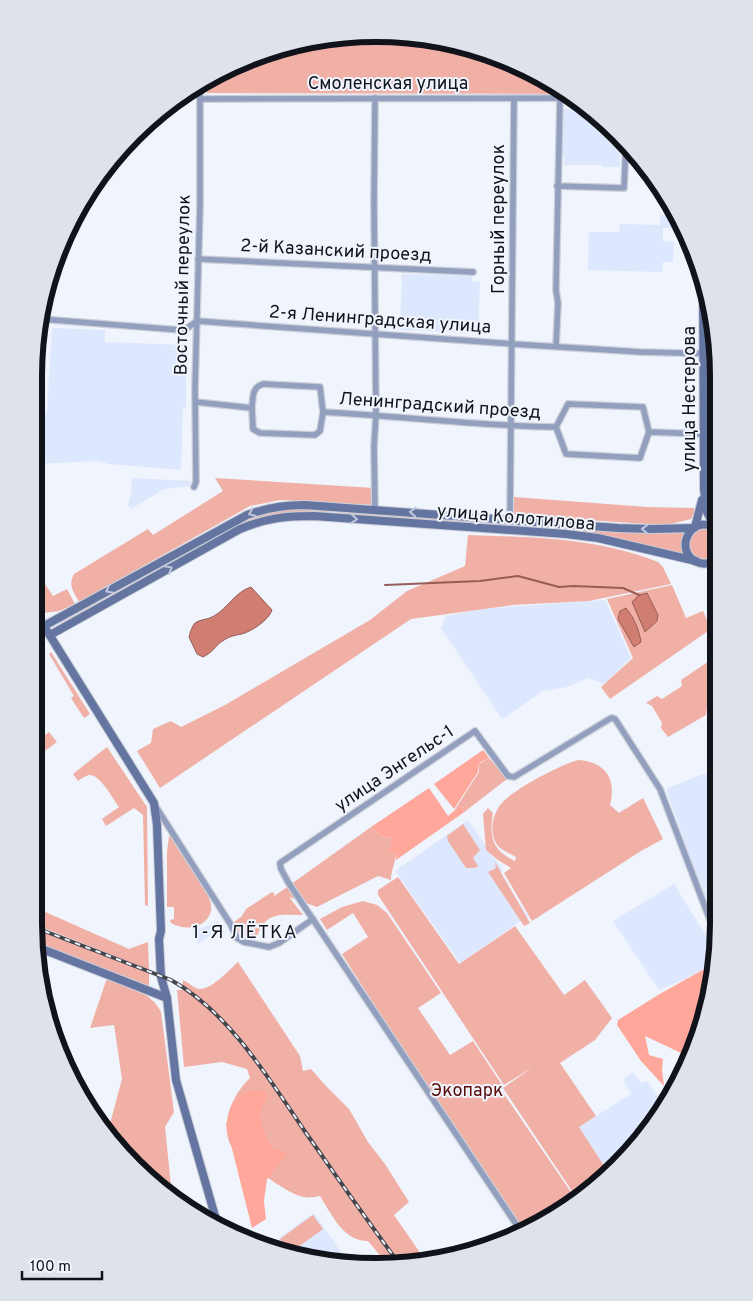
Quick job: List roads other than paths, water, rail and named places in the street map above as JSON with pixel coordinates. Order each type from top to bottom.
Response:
[{"type":"main road","name":"улица Нестерова","points":[[703,309],[704,490],[707,512],[710,517]]},
{"type":"main road","name":"улица Нестерова","points":[[695,527],[700,513],[704,490]]},
{"type":"main road","name":"улица Колотилова","points":[[44,626],[246,515],[283,505],[510,519],[618,528],[654,529],[695,527],[704,524],[710,526]]},
{"type":"main road","points":[[332,517],[333,507]]},
{"type":"main road","name":"улица Колотилова","points":[[50,635],[240,529],[262,520],[288,516],[332,517],[566,534],[598,538],[702,564],[710,563]]},
{"type":"main road","points":[[695,527],[686,538],[685,545],[690,557],[696,561]]},
{"type":"main road","points":[[42,623],[154,803],[157,825],[161,977],[167,998],[176,1080],[215,1217]]},
{"type":"main road","points":[[43,949],[167,998]]},
{"type":"street","name":"Восточный переулок","points":[[194,487],[196,482],[200,93]]},
{"type":"street","points":[[375,98],[376,414],[374,446],[376,510]]},
{"type":"street","name":"Горный переулок","points":[[510,519],[514,98]]},
{"type":"street","name":"Смоленская улица","points":[[200,99],[560,98]]},
{"type":"street","points":[[556,346],[558,303],[556,290],[557,186],[560,98]]},
{"type":"street","points":[[557,186],[624,188],[626,153]]},
{"type":"street","name":"2-й Казанский проезд","points":[[198,259],[473,272]]},
{"type":"street","name":"2-я Ленинградская улица","points":[[47,319],[180,330],[197,321],[512,344],[710,354]]},
{"type":"street","name":"Ленинградский проезд","points":[[263,384],[320,387],[323,412],[320,431],[315,435],[260,433],[252,429],[252,408],[255,389],[263,384]]},
{"type":"street","points":[[196,402],[252,408]]},
{"type":"street","name":"Ленинградский проезд","points":[[568,404],[643,407],[649,432],[640,458],[566,454],[556,427],[568,404]]},
{"type":"street","name":"Ленинградский проезд","points":[[323,412],[376,414],[510,426],[556,427]]},
{"type":"street","points":[[703,419],[710,419]]},
{"type":"street","points":[[649,432],[703,434]]},
{"type":"street","name":"улица Энгельс-1","points":[[518,1227],[313,919],[281,869],[280,863],[475,731],[508,776],[514,778],[611,718],[615,719],[660,789],[710,920]]},
{"type":"street","points":[[154,803],[237,938],[244,942],[270,947],[279,943],[313,919]]},
{"type":"waterway","points":[[385,585],[480,581],[518,576],[559,587],[623,588],[639,595]]},
{"type":"railway","points":[[42,930],[171,980],[211,1010],[229,1028],[262,1069],[395,1258]]},
{"type":"district","name":"1-Я ЛЁТКА","points":[[245,931]]},
{"type":"park label","name":"Экопарк","points":[[467,1090]]}]
